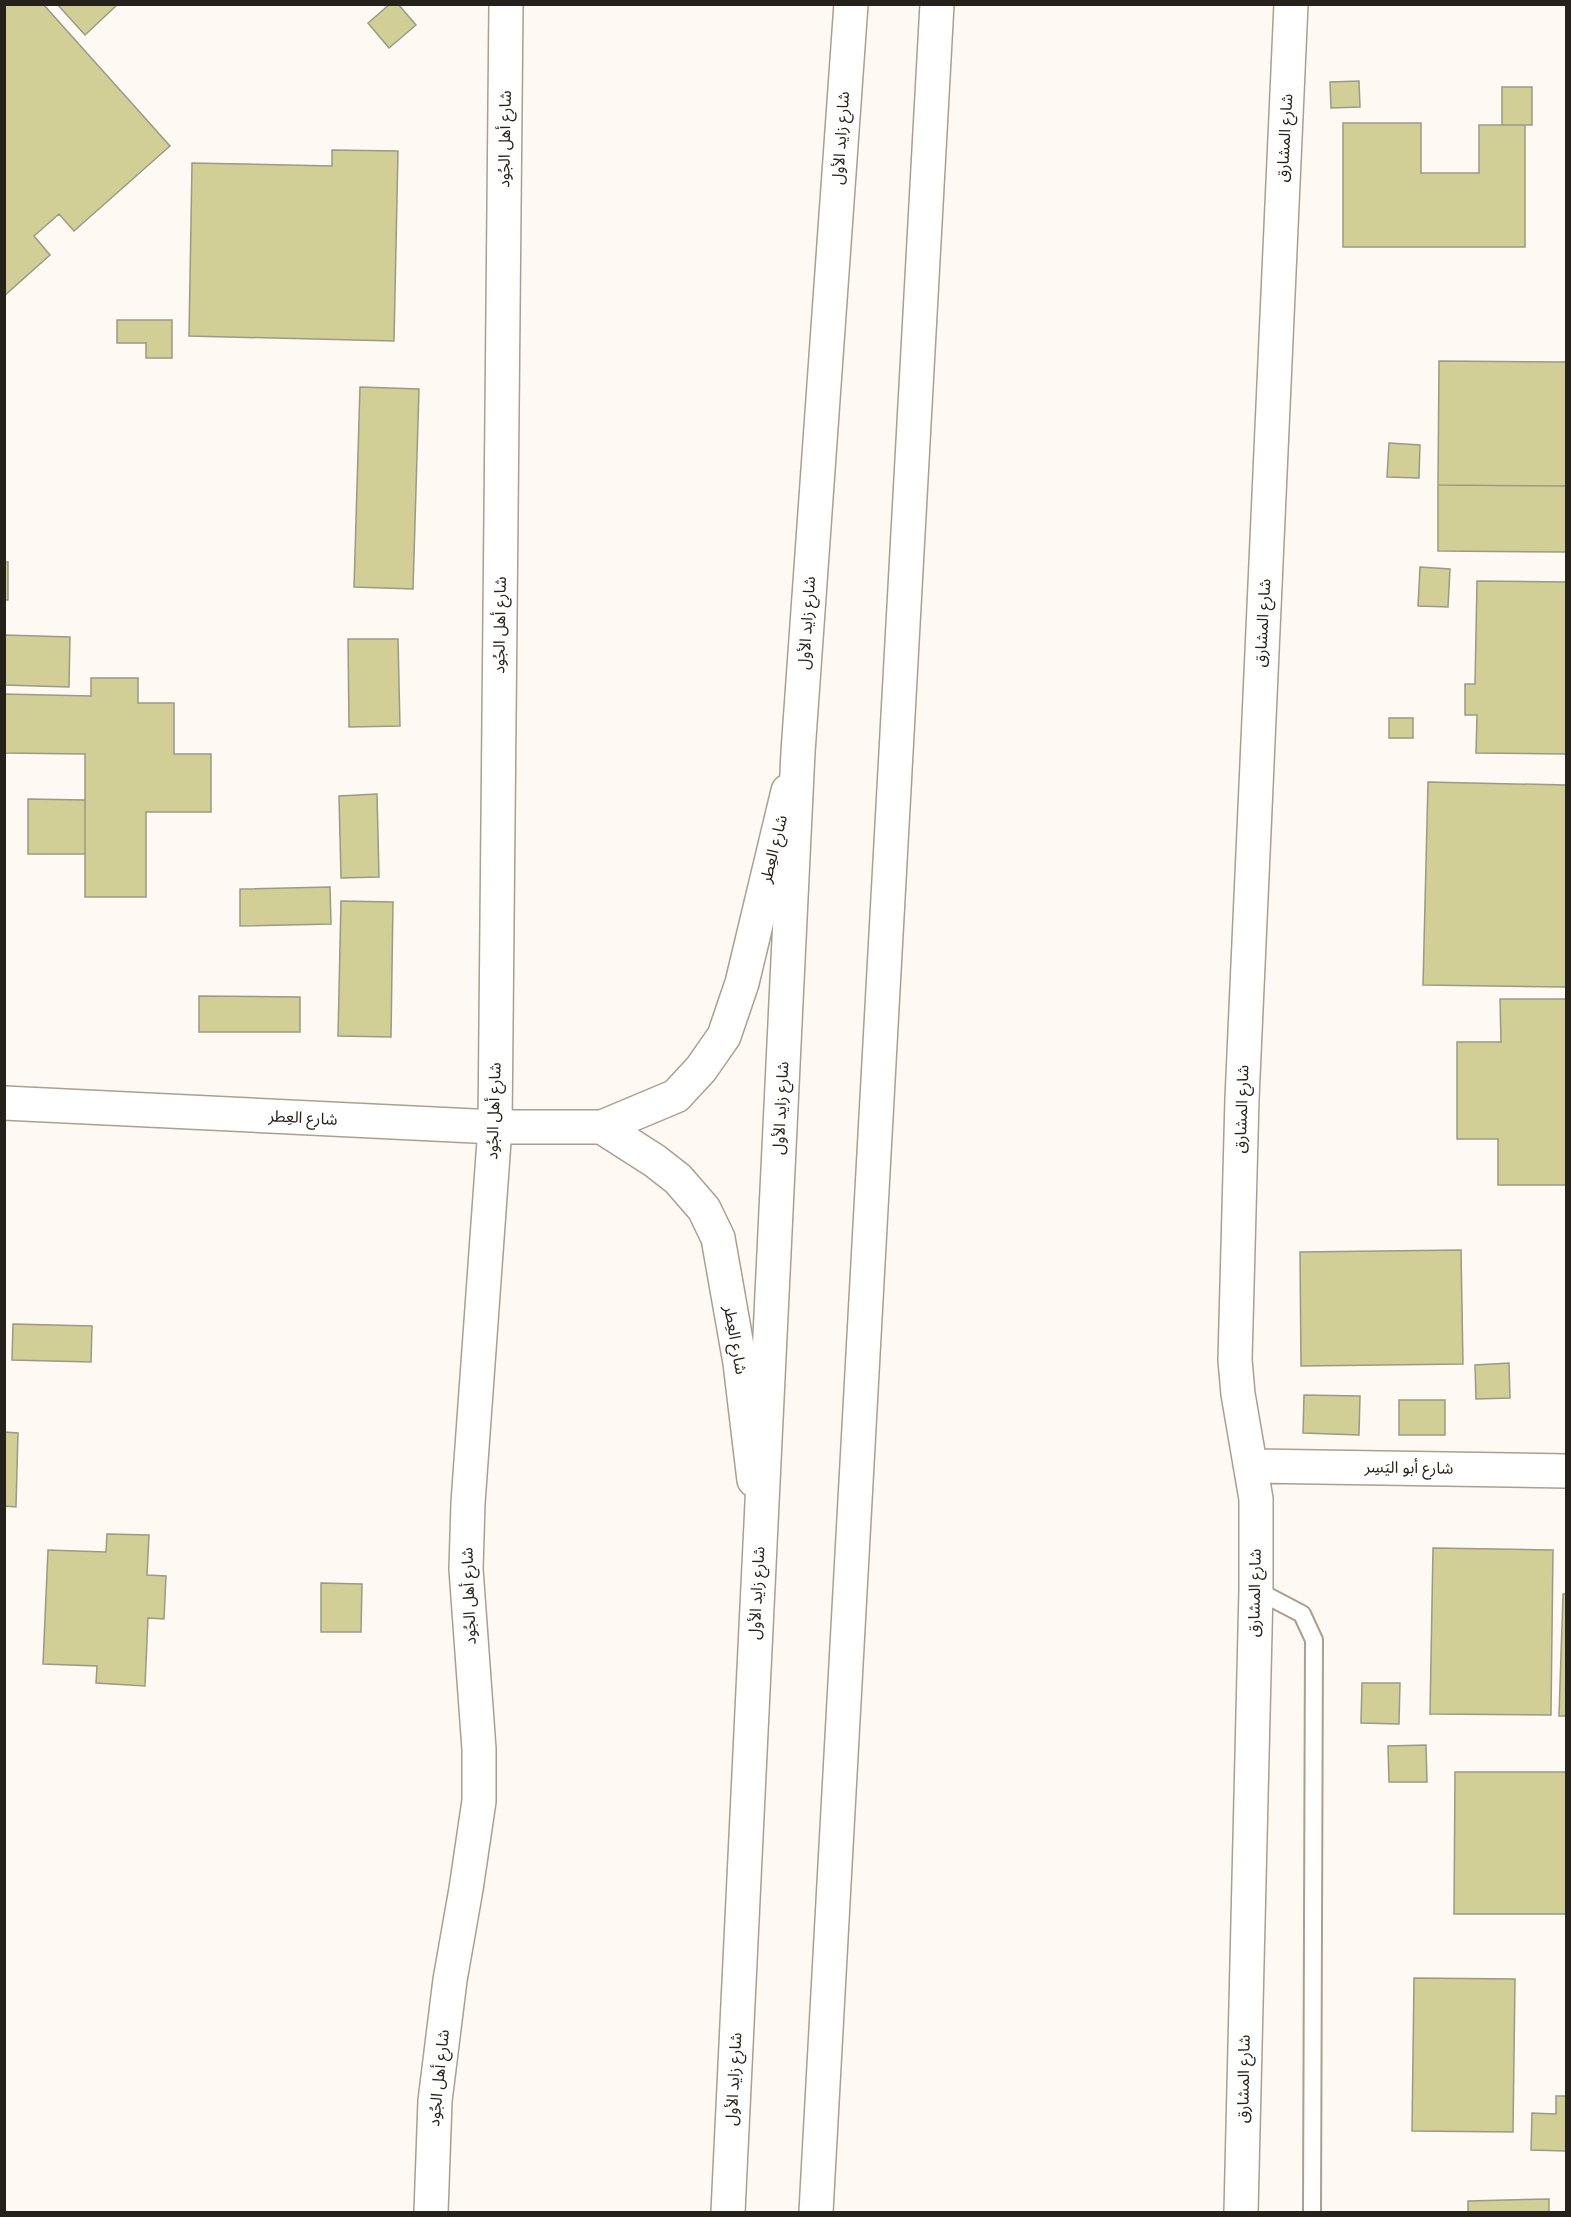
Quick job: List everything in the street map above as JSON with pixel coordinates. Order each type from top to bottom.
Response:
[{"type":"street","name":"شارع أهل الجُود","points":[[431,2212],[435,2101],[450,1980],[479,1801],[479,1749],[466,1569],[469,1492],[495,1128],[506,4]]},
{"type":"street","name":"شارع زايد الأول","points":[[728,2212],[798,752],[851,4]]},
{"type":"street","points":[[816,2212],[937,4]]},
{"type":"street","name":"شارع المشارق","points":[[1241,2212],[1256,1590],[1256,1498],[1239,1403],[1235,1360],[1242,1099],[1291,4]]},
{"type":"street","name":"شارع العِطر","points":[[4,1102],[495,1128],[602,1128],[676,1096],[701,1069],[724,1036],[742,982],[798,752]]},
{"type":"street","name":"شارع العِطر","points":[[602,1128],[655,1161],[678,1179],[704,1209],[718,1238],[740,1364],[760,1533]]},
{"type":"street","name":"شارع أبو اليَسِر","points":[[1251,1466],[1566,1471]]},
{"type":"lane","points":[[1256,1590],[1302,1614],[1314,1640],[1311,2212]]},
{"type":"building","points":[[4,4],[43,4],[170,146],[74,231],[59,214],[34,236],[50,255],[4,296]]},
{"type":"building","points":[[57,4],[118,4],[85,35]]},
{"type":"building","points":[[390,4],[398,4],[416,25],[389,48],[368,23]]},
{"type":"building","points":[[1359,81],[1360,107],[1331,108],[1330,82]]},
{"type":"building","points":[[1502,87],[1532,87],[1532,125],[1502,125]]},
{"type":"building","points":[[1343,123],[1421,123],[1421,173],[1479,173],[1479,125],[1525,125],[1525,247],[1343,247]]},
{"type":"building","points":[[332,150],[398,151],[394,341],[189,336],[192,163],[332,166]]},
{"type":"building","points":[[117,320],[172,320],[172,358],[146,358],[146,343],[117,343]]},
{"type":"building","points":[[1439,361],[1566,362],[1566,486],[1438,485]]},
{"type":"building","points":[[360,387],[419,389],[413,589],[354,587]]},
{"type":"building","points":[[1389,443],[1420,445],[1419,478],[1387,477]]},
{"type":"building","points":[[1438,485],[1566,486],[1566,552],[1438,551]]},
{"type":"building","points":[[4,562],[8,562],[8,600],[4,600]]},
{"type":"building","points":[[1420,567],[1450,569],[1448,607],[1418,606]]},
{"type":"building","points":[[1477,581],[1566,582],[1566,754],[1476,753],[1477,715],[1465,715],[1465,684],[1475,684]]},
{"type":"building","points":[[4,635],[70,637],[69,687],[4,685]]},
{"type":"building","points":[[348,639],[398,639],[400,726],[349,727]]},
{"type":"building","points":[[91,678],[138,678],[138,703],[174,703],[174,754],[211,754],[211,812],[146,812],[146,897],[85,897],[85,754],[4,753],[4,694],[91,696]]},
{"type":"building","points":[[1389,718],[1413,718],[1413,738],[1389,738]]},
{"type":"building","points":[[1428,782],[1566,785],[1566,987],[1423,985]]},
{"type":"building","points":[[377,794],[379,877],[341,878],[339,796]]},
{"type":"building","points":[[28,799],[85,800],[85,854],[28,854]]},
{"type":"building","points":[[330,887],[331,924],[240,926],[240,889]]},
{"type":"building","points":[[341,901],[393,902],[391,1037],[338,1036]]},
{"type":"building","points":[[199,996],[300,997],[300,1032],[199,1032]]},
{"type":"building","points":[[1500,999],[1566,999],[1566,1185],[1498,1185],[1498,1139],[1457,1139],[1457,1042],[1501,1042]]},
{"type":"building","points":[[1461,1250],[1463,1364],[1301,1366],[1300,1252]]},
{"type":"building","points":[[13,1324],[92,1326],[91,1362],[12,1360]]},
{"type":"building","points":[[1509,1363],[1510,1398],[1476,1399],[1475,1365]]},
{"type":"building","points":[[1304,1395],[1360,1396],[1359,1435],[1303,1433]]},
{"type":"building","points":[[1399,1400],[1445,1400],[1445,1435],[1399,1435]]},
{"type":"building","points":[[4,1432],[18,1433],[16,1507],[4,1506]]},
{"type":"building","points":[[107,1534],[149,1535],[147,1575],[166,1576],[164,1619],[148,1618],[145,1686],[96,1683],[97,1666],[43,1664],[48,1550],[106,1552]]},
{"type":"building","points":[[1433,1548],[1553,1550],[1551,1715],[1430,1714]]},
{"type":"building","points":[[321,1583],[362,1584],[361,1632],[321,1632]]},
{"type":"building","points":[[1563,1594],[1566,1594],[1566,1716],[1559,1716]]},
{"type":"building","points":[[1362,1683],[1400,1683],[1399,1724],[1361,1723]]},
{"type":"building","points":[[1426,1745],[1427,1782],[1389,1782],[1388,1746]]},
{"type":"building","points":[[1455,1772],[1566,1772],[1566,1914],[1454,1914]]},
{"type":"building","points":[[1414,1978],[1515,1979],[1513,2132],[1412,2131]]},
{"type":"building","points":[[1556,2096],[1566,2096],[1566,2151],[1531,2150],[1532,2113],[1556,2114]]},
{"type":"building","points":[[1549,2199],[1549,2212],[1468,2212],[1468,2201]]}]
